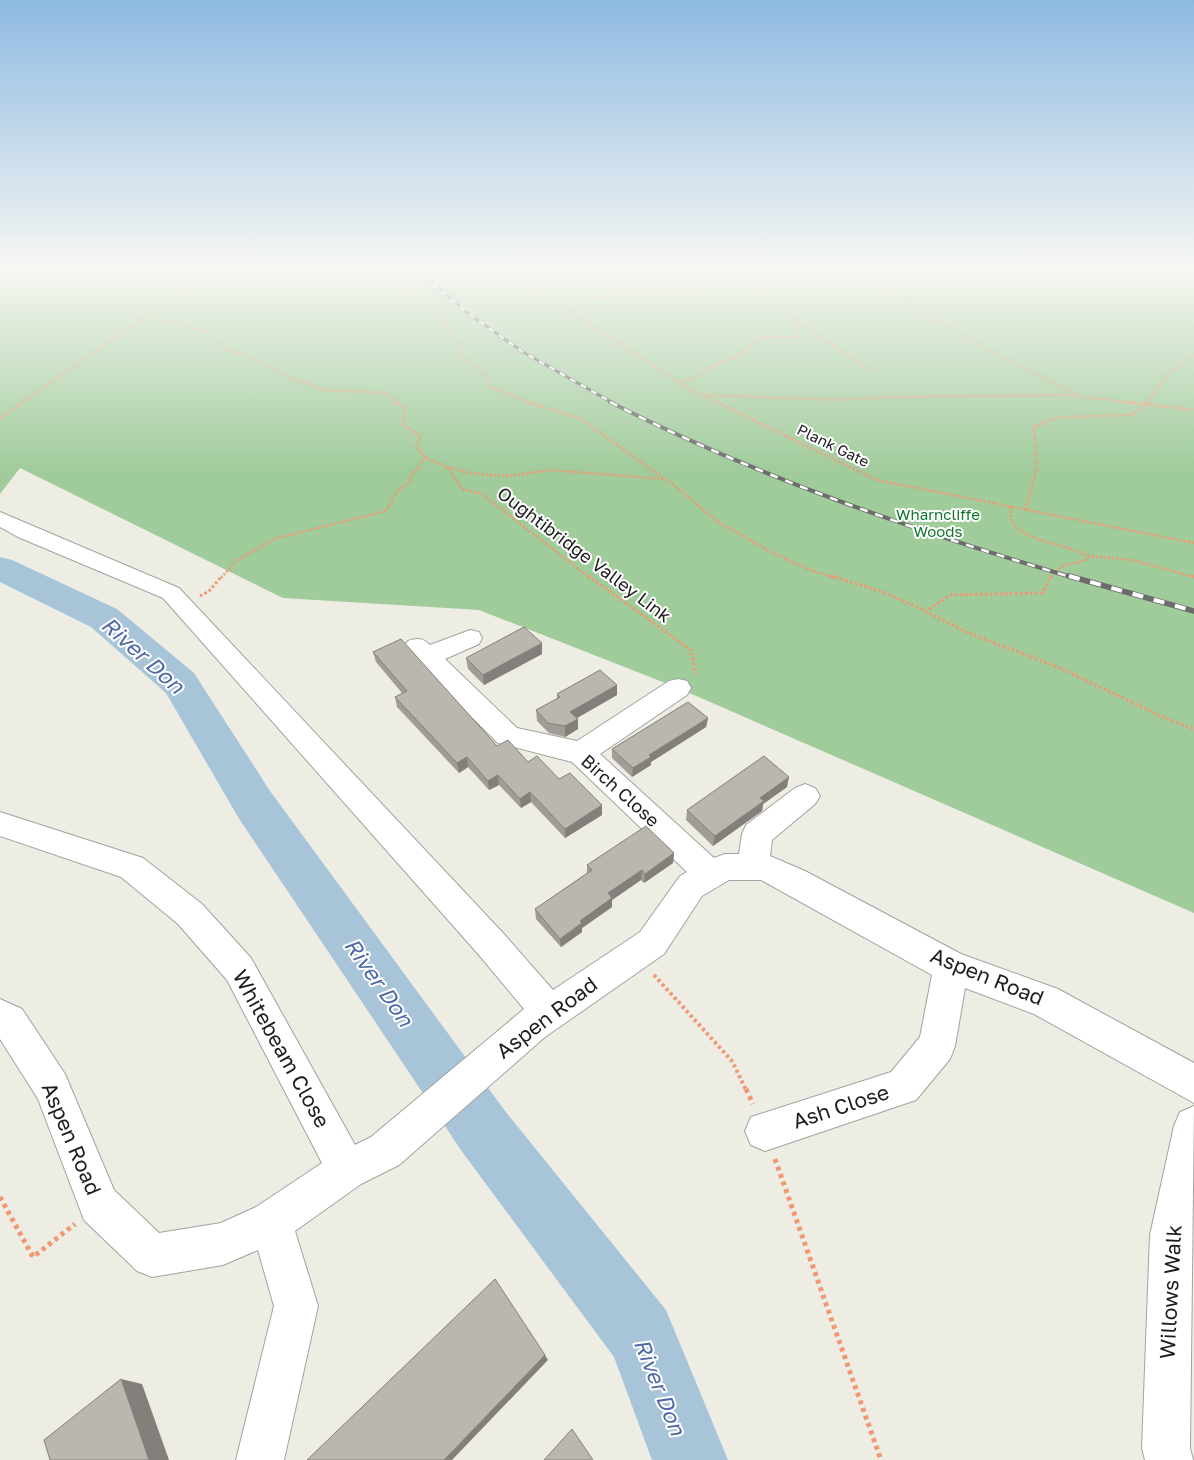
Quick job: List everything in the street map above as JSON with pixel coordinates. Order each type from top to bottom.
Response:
[{"type":"street","points":[[0,518],[26,532],[171,593],[491,944],[541,1019]]},
{"type":"street","name":"Birch Close","points":[[470,638],[421,652],[508,736],[581,753],[711,875]]},
{"type":"street","points":[[581,753],[678,688]]},
{"type":"street","points":[[753,867],[757,834],[804,796]]},
{"type":"street","name":"Whitebeam Close","points":[[0,824],[132,867],[190,914],[239,969],[347,1170]]},
{"type":"street","name":"Aspen Road","points":[[0,1016],[9,1021],[52,1088],[99,1205],[152,1256],[223,1244],[271,1222],[347,1170],[385,1151],[541,1019],[652,943],[691,886],[725,867],[764,867],[794,881],[951,967],[1045,1001],[1194,1084]]},
{"type":"street","name":"Ash Close","points":[[765,1131],[903,1087],[937,1046],[951,967]]},
{"type":"street","name":"Willows Walk","points":[[1169,1460],[1166,1448],[1171,1235],[1194,1126]]},
{"type":"street","points":[[260,1460],[296,1306],[271,1222]]},
{"type":"path","points":[[0,418],[122,335]]},
{"type":"path","points":[[208,335],[228,350],[261,361],[288,377],[326,390],[387,393],[405,408],[403,424],[421,437],[416,445],[424,457],[447,467],[470,473],[490,475],[509,476],[551,470],[664,479]]},
{"type":"path","points":[[455,335],[461,354],[487,374],[490,387],[543,408],[576,416],[594,426],[679,489],[715,520],[769,552],[810,570],[858,583],[926,611],[941,599],[951,596],[1018,595],[1019,592],[1028,591],[1042,593],[1056,568],[1076,561],[1086,560],[1088,556]]},
{"type":"path","name":"Plank Gate","points":[[604,335],[702,395],[877,480],[1194,543]]},
{"type":"path","points":[[678,382],[696,378],[710,367],[738,356],[762,337],[800,337],[800,335]]},
{"type":"path","points":[[818,335],[871,371]]},
{"type":"path","points":[[960,335],[1080,397]]},
{"type":"path","points":[[1025,510],[1038,469],[1039,454],[1034,427],[1058,417],[1131,415],[1147,404],[1167,375],[1194,355]]},
{"type":"path","points":[[702,395],[840,400],[896,397],[1080,397],[1194,410]]},
{"type":"path","points":[[182,604],[210,591],[236,561],[274,539],[386,511],[398,490],[410,482],[410,476],[420,467],[421,460],[424,457]]},
{"type":"path","name":"Oughtibridge Valley Link","points":[[447,467],[462,489],[482,494],[621,602],[691,650],[695,660],[696,674],[678,688]]},
{"type":"path","points":[[1012,507],[1011,520],[1020,530],[1039,538],[1075,548],[1088,556],[1132,560],[1194,576]]},
{"type":"path","points":[[915,606],[966,632],[1060,668],[1149,708],[1165,718],[1194,729]]},
{"type":"path","points":[[635,954],[732,1062],[765,1131],[881,1460]]},
{"type":"path","points":[[0,1197],[33,1258],[99,1205]]},
{"type":"green space","name":"Wharncliffe Woods","points":[[0,335],[1194,335],[1194,913],[678,688],[479,610],[283,598],[20,468],[0,494]]},
{"type":"building","points":[[524,627],[542,643],[483,675],[466,658]]},
{"type":"building","points":[[401,639],[497,746],[508,740],[528,762],[537,756],[559,779],[570,773],[602,805],[565,829],[530,792],[520,799],[498,775],[488,781],[467,757],[457,763],[395,697],[407,691],[373,652]]},
{"type":"building","points":[[600,670],[617,685],[570,712],[578,719],[565,726],[548,723],[536,710],[560,697],[557,694]]},
{"type":"building","points":[[688,702],[708,718],[649,755],[651,757],[633,768],[612,749]]},
{"type":"building","points":[[764,756],[789,777],[760,798],[764,801],[715,836],[687,810]]},
{"type":"building","points":[[646,826],[674,853],[645,874],[642,870],[608,893],[612,898],[580,921],[582,923],[560,939],[535,909],[592,870],[587,865]]},
{"type":"building","points":[[495,1279],[545,1355],[444,1460],[307,1460]]},
{"type":"building","points":[[121,1379],[149,1460],[50,1460],[44,1440]]},
{"type":"building","points":[[572,1429],[593,1460],[544,1460]]},
{"type":"waterway","name":"River Don","points":[[0,568],[104,618],[180,683],[254,804],[484,1132],[641,1335],[690,1460]]},
{"type":"railway","points":[[499,335],[523,352],[613,403]]},
{"type":"railway","points":[[610,402],[722,455],[838,501],[1074,578]]},
{"type":"railway","points":[[1069,576],[1194,611]]}]
